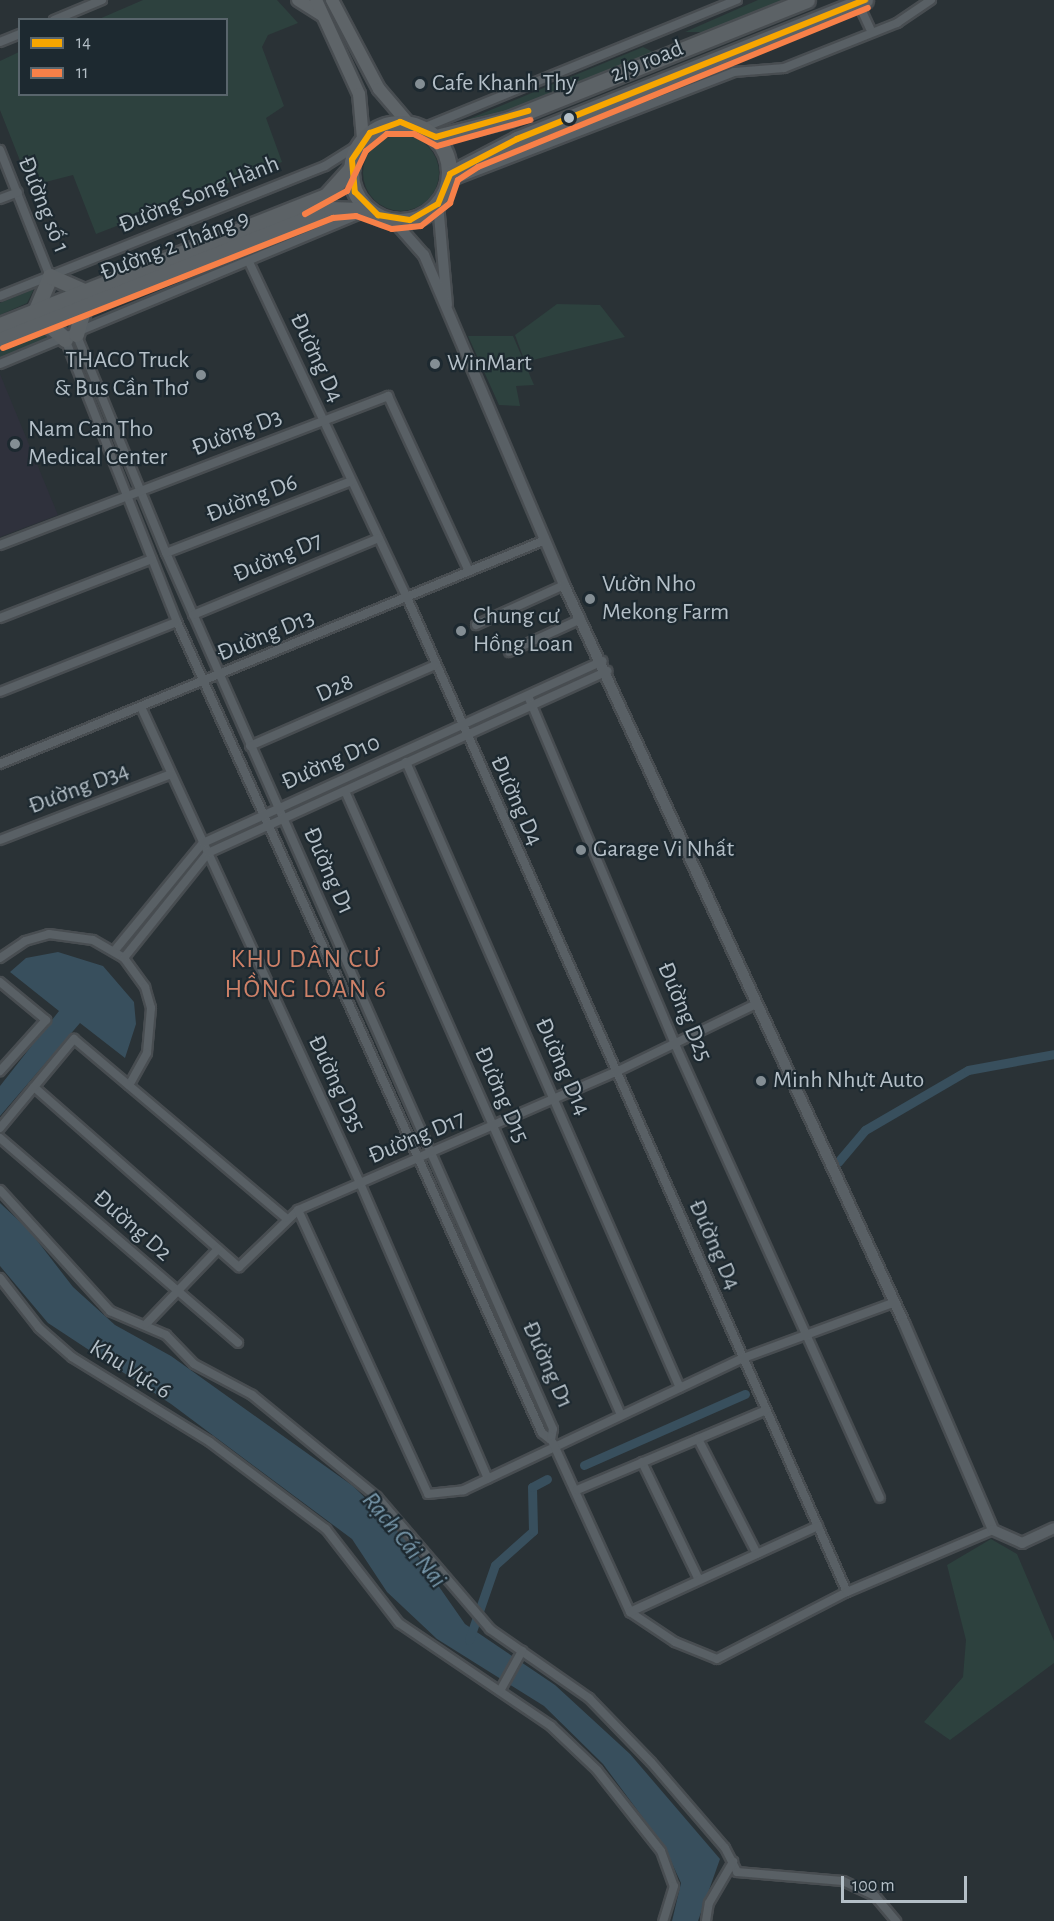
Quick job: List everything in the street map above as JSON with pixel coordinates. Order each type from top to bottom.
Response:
[{"type":"highway","name":"2/9 road","points":[[436,137],[509,119],[807,0]]},
{"type":"highway","name":"2/9 road","points":[[449,178],[517,139],[863,4]]},
{"type":"highway","points":[[408,123],[423,128],[436,137],[449,178],[438,204],[418,218],[393,220],[369,210],[355,192],[351,168],[361,142],[384,125],[408,123]]},
{"type":"highway","name":"Đường 2 Tháng 9","points":[[86,299],[326,196],[351,168]]},
{"type":"highway","name":"Đường 2 Tháng 9","points":[[0,325],[40,316],[331,208],[369,210]]},
{"type":"highway","points":[[50,276],[86,299],[70,336],[40,316],[50,276]]},
{"type":"highway","name":"Đường 2 Tháng 9","points":[[0,340],[40,316]]},
{"type":"main road","points":[[298,0],[324,17]]},
{"type":"main road","points":[[316,0],[359,93],[361,142]]},
{"type":"main road","points":[[332,0],[379,89],[408,123]]},
{"type":"main road","points":[[340,0],[341,14]]},
{"type":"street","points":[[59,18],[102,0]]},
{"type":"street","points":[[423,128],[737,0]]},
{"type":"street","points":[[449,178],[734,72],[784,68],[871,31],[897,23],[931,0]]},
{"type":"street","points":[[863,4],[871,31]]},
{"type":"street","points":[[0,42],[18,35]]},
{"type":"street","name":"Đường Song Hành","points":[[0,296],[325,166],[361,142]]},
{"type":"street","name":"Đường số 1","points":[[0,150],[50,276]]},
{"type":"street","points":[[0,199],[18,192]]},
{"type":"street","points":[[438,204],[448,317]]},
{"type":"street","points":[[0,364],[369,210]]},
{"type":"street","points":[[393,220],[419,247],[564,585],[605,666],[756,1004],[895,1302],[993,1530],[1023,1543],[1054,1528]]},
{"type":"street","name":"Đường D4","points":[[249,262],[408,600],[463,730],[847,1592]]},
{"type":"street","name":"Đường D1","points":[[70,336],[142,490],[166,553],[250,746],[554,1429],[553,1443]]},
{"type":"street","name":"Đường D1","points":[[70,336],[177,622],[422,1159],[542,1433],[553,1443]]},
{"type":"street","name":"Đường D3","points":[[0,545],[388,396],[469,571]]},
{"type":"street","name":"Đường D6","points":[[166,553],[352,481]]},
{"type":"street","name":"Đường D7","points":[[193,615],[378,538]]},
{"type":"street","name":"Đường D13","points":[[0,764],[408,600],[469,571],[545,540]]},
{"type":"street","points":[[0,618],[152,559]]},
{"type":"street","points":[[476,625],[564,585]]},
{"type":"street","points":[[509,652],[581,619]]},
{"type":"street","points":[[0,692],[177,622]]},
{"type":"street","name":"D28","points":[[250,746],[435,665]]},
{"type":"street","name":"Đường D10","points":[[124,958],[207,853],[406,762],[528,696],[605,666]]},
{"type":"street","name":"Đường D10","points":[[115,950],[203,843],[264,814],[463,730],[532,705],[605,666]]},
{"type":"street","name":"Đường D25","points":[[528,696],[674,1042],[880,1498]]},
{"type":"street","name":"Đường D35","points":[[141,707],[360,1183],[488,1479]]},
{"type":"street","name":"Đường D14","points":[[406,762],[681,1388]]},
{"type":"street","name":"Đường D34","points":[[0,840],[171,774]]},
{"type":"street","name":"Đường D15","points":[[345,791],[621,1415]]},
{"type":"street","points":[[0,958],[26,940],[49,934],[93,940],[115,950],[124,958],[145,987],[151,1008],[147,1053],[129,1085]]},
{"type":"street","points":[[0,981],[46,1020],[2,1066]]},
{"type":"street","name":"Đường D17","points":[[218,1249],[239,1267],[285,1218],[298,1210],[422,1159],[616,1072],[756,1004]]},
{"type":"street","points":[[0,1128],[75,1039],[285,1218]]},
{"type":"street","points":[[34,1087],[218,1249],[146,1324]]},
{"type":"street","name":"Đường D2","points":[[0,1138],[238,1343]]},
{"type":"street","points":[[0,1190],[21,1209],[110,1311],[146,1324],[166,1335],[209,1375],[252,1395],[377,1497],[458,1596],[490,1629],[520,1655],[589,1698],[651,1762],[733,1862],[749,1877],[801,1874],[860,1887],[896,1921]]},
{"type":"street","points":[[298,1210],[428,1494],[447,1496],[488,1479],[553,1443],[621,1415],[743,1358],[806,1332],[895,1302]]},
{"type":"street","name":"Khu Vực 6","points":[[0,1278],[39,1328],[72,1358],[210,1442],[273,1493],[326,1529],[383,1606],[422,1641],[502,1688],[552,1726],[655,1842],[674,1886],[663,1921]]},
{"type":"street","points":[[578,1490],[766,1410]]},
{"type":"street","points":[[698,1439],[757,1554]]},
{"type":"street","points":[[553,1443],[578,1490],[630,1612],[675,1642],[717,1659],[847,1592],[993,1530]]},
{"type":"street","points":[[642,1462],[699,1580]]},
{"type":"street","points":[[630,1612],[818,1526]]},
{"type":"street","points":[[502,1688],[520,1655]]},
{"type":"street","points":[[706,1921],[733,1862]]},
{"type":"shaded area","name":"Nam Can Tho Medical Center","points":[[0,374],[58,515],[0,537]]},
{"type":"green space","points":[[143,0],[277,0],[298,23],[268,35],[262,47],[284,106],[266,118],[282,162],[96,234],[73,175],[30,186],[0,110],[0,61],[18,52],[18,96],[228,96],[228,18],[101,18]]},
{"type":"green space","points":[[758,0],[796,0],[703,32],[685,32]]},
{"type":"green space","points":[[643,47],[655,53],[493,119],[459,123]]},
{"type":"green space","points":[[401,135],[415,138],[428,146],[436,159],[439,173],[436,187],[428,200],[415,208],[401,211],[387,208],[374,200],[366,187],[363,173],[366,159],[374,146],[387,138]]},
{"type":"green space","points":[[34,289],[27,303],[0,315],[0,303]]},
{"type":"green space","points":[[557,304],[600,305],[625,337],[525,362],[515,335]]},
{"type":"green space","points":[[47,330],[51,337],[0,359],[0,348]]},
{"type":"green space","points":[[468,336],[513,336],[534,385],[516,386],[520,406],[499,405]]},
{"type":"green space","points":[[991,1539],[1017,1554],[1054,1641],[1054,1663],[950,1740],[924,1722],[963,1677],[966,1640],[947,1565]]},
{"type":"water","points":[[58,952],[103,966],[134,1002],[136,1024],[125,1058],[80,1023],[0,1116],[0,1086],[59,1011],[10,972],[26,958]]},
{"type":"water","name":"Rạch Cái Nai","points":[[0,1203],[29,1230],[73,1287],[115,1325],[171,1356],[353,1486],[403,1535],[465,1624],[555,1685],[630,1754],[720,1859],[698,1921],[672,1921],[681,1883],[664,1846],[603,1764],[544,1706],[437,1639],[387,1592],[352,1539],[171,1404],[48,1323],[0,1266]]},
{"type":"waterway","points":[[838,1162],[865,1130],[968,1070],[1054,1054]]},
{"type":"waterway","points":[[584,1465],[745,1394]]},
{"type":"waterway","points":[[469,1640],[495,1565],[533,1531],[532,1487],[547,1479]]},
{"type":"transit line","name":"14","points":[[450,174],[517,139],[865,0]]},
{"type":"transit line","name":"11","points":[[3,348],[333,218],[356,216],[392,229],[421,226],[450,203],[458,180],[478,167],[868,8]]},
{"type":"transit line","name":"14","points":[[436,137],[528,111]]},
{"type":"transit line","name":"11","points":[[305,214],[347,191],[366,151],[387,134],[414,134],[437,146],[530,120]]},
{"type":"transit line","name":"14","points":[[436,137],[400,122],[370,133],[352,160],[355,192],[378,215],[410,220],[438,204],[450,174]]},
{"type":"place","name":"Cafe Khanh Thy","points":[[420,84]]},
{"type":"place","name":"WinMart","points":[[435,364]]},
{"type":"place","name":"THACO Truck & Bus Cần Thơ","points":[[201,375]]},
{"type":"place","name":"Nam Can Tho Medical Center","points":[[15,444]]},
{"type":"place","name":"Vườn Nho Mekong Farm","points":[[590,599]]},
{"type":"place","name":"Chung cư Hồng Loan","points":[[461,631]]},
{"type":"place","name":"Garage Vi Nhất","points":[[581,850]]},
{"type":"place","name":"Minh Nhựt Auto","points":[[761,1081]]},
{"type":"district","name":"KHU DÂN CƯ HỒNG LOAN 6","points":[[306,975]]}]
